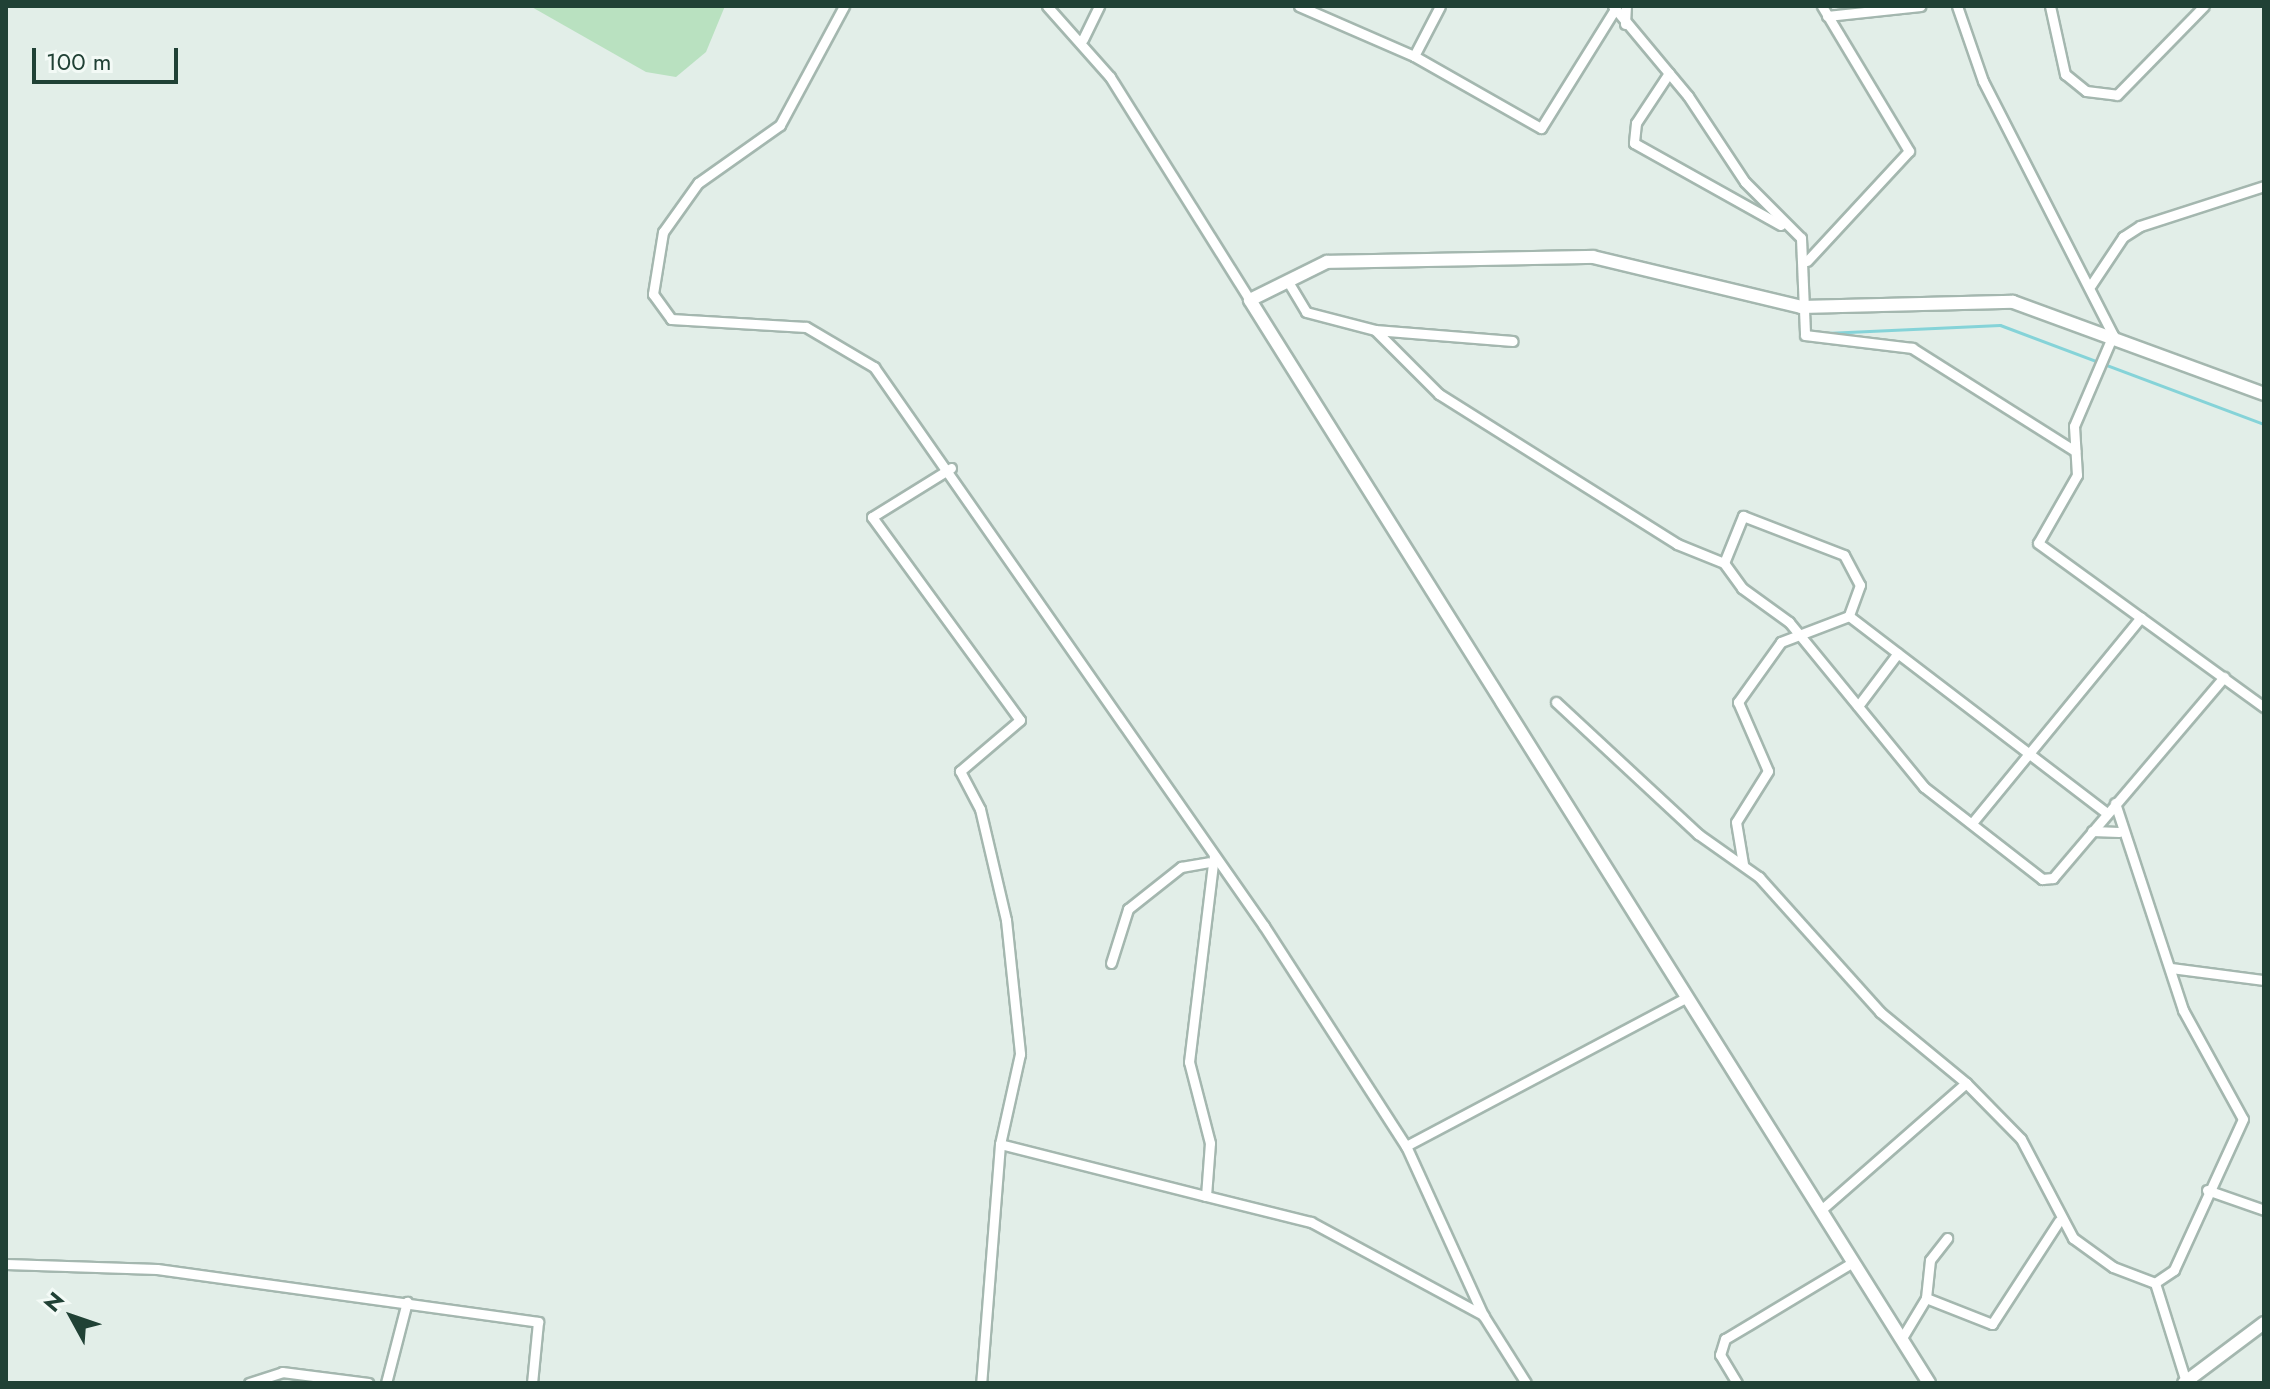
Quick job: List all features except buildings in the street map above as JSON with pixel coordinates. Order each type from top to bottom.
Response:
[{"type":"street","points":[[844,6],[791,110],[698,183],[663,232],[653,294],[671,319],[781,322],[858,355],[951,468],[1406,1146],[1483,1315],[1526,1383]]},
{"type":"street","points":[[1047,6],[1083,39],[1929,1383]]},
{"type":"street","points":[[1083,39],[1099,6]]},
{"type":"street","points":[[1299,6],[1414,56],[1541,128],[1614,8],[1669,73],[1745,182],[1801,238],[1807,261],[1801,307],[1805,335],[1912,348],[2075,451]]},
{"type":"street","points":[[1414,56],[1440,6]]},
{"type":"street","points":[[1625,24],[1626,6]]},
{"type":"street","points":[[1807,261],[1909,151],[1822,6]]},
{"type":"street","points":[[1827,16],[1920,6]]},
{"type":"street","points":[[1957,6],[1983,81],[2091,285],[2113,335],[2102,376],[2074,426],[2077,475],[2038,543],[2264,707]]},
{"type":"street","points":[[2050,6],[2065,74],[2086,91],[2117,95],[2204,6]]},
{"type":"street","points":[[1669,73],[1636,123],[1634,143],[1718,184],[1801,238]]},
{"type":"street","points":[[2091,285],[2123,237],[2140,226],[2264,186]]},
{"type":"street","points":[[1250,300],[1287,280],[1345,260],[1505,264],[1593,257],[1801,307],[2004,301],[2113,335],[2264,394]]},
{"type":"street","points":[[1287,280],[1318,319],[1375,330],[1513,341]]},
{"type":"street","points":[[1375,330],[1439,394],[1677,544],[1724,563],[1795,634],[1924,787],[2042,879],[2053,878],[2224,677]]},
{"type":"street","points":[[951,468],[872,517],[1020,720],[960,771],[988,834],[1018,1022],[1020,1054],[1000,1144],[981,1383]]},
{"type":"street","points":[[1724,563],[1743,516],[1844,555],[1860,585],[1849,616]]},
{"type":"street","points":[[1743,864],[1736,822],[1768,771],[1738,702],[1795,634],[1849,616]]},
{"type":"street","points":[[1849,616],[2107,813]]},
{"type":"street","points":[[1972,823],[2141,617]]},
{"type":"street","points":[[1858,706],[1898,653]]},
{"type":"street","points":[[1556,702],[1650,793],[1743,864],[1880,1012],[1966,1083],[2021,1139],[2059,1221],[2113,1267],[2155,1283]]},
{"type":"street","points":[[2115,803],[2119,832],[2171,968],[2183,1010],[2243,1119],[2207,1190],[2174,1270],[2155,1283]]},
{"type":"street","points":[[2092,831],[2119,832]]},
{"type":"street","points":[[1111,963],[1128,909],[1181,867],[1211,859]]},
{"type":"street","points":[[1206,1196],[1210,1143],[1189,1062],[1211,859]]},
{"type":"street","points":[[2171,968],[2264,980]]},
{"type":"street","points":[[1406,1146],[1687,997]]},
{"type":"street","points":[[1821,1210],[1966,1083]]},
{"type":"street","points":[[1000,1144],[1311,1222],[1483,1315]]},
{"type":"street","points":[[2207,1190],[2264,1210]]},
{"type":"street","points":[[1926,1298],[1992,1324],[2059,1221]]},
{"type":"street","points":[[1902,1338],[1926,1298],[1930,1260],[1947,1238]]},
{"type":"street","points":[[1737,1383],[1720,1355],[1725,1339],[1853,1262]]},
{"type":"street","points":[[6,1264],[157,1269],[538,1322],[532,1383]]},
{"type":"street","points":[[2155,1283],[2185,1382],[2264,1323]]},
{"type":"street","points":[[386,1383],[407,1302]]},
{"type":"street","points":[[249,1383],[282,1372],[368,1383]]},
{"type":"green space","points":[[530,6],[725,6],[706,52],[676,77],[646,72]]},
{"type":"waterway","points":[[1826,333],[2000,325],[2264,424]]}]
